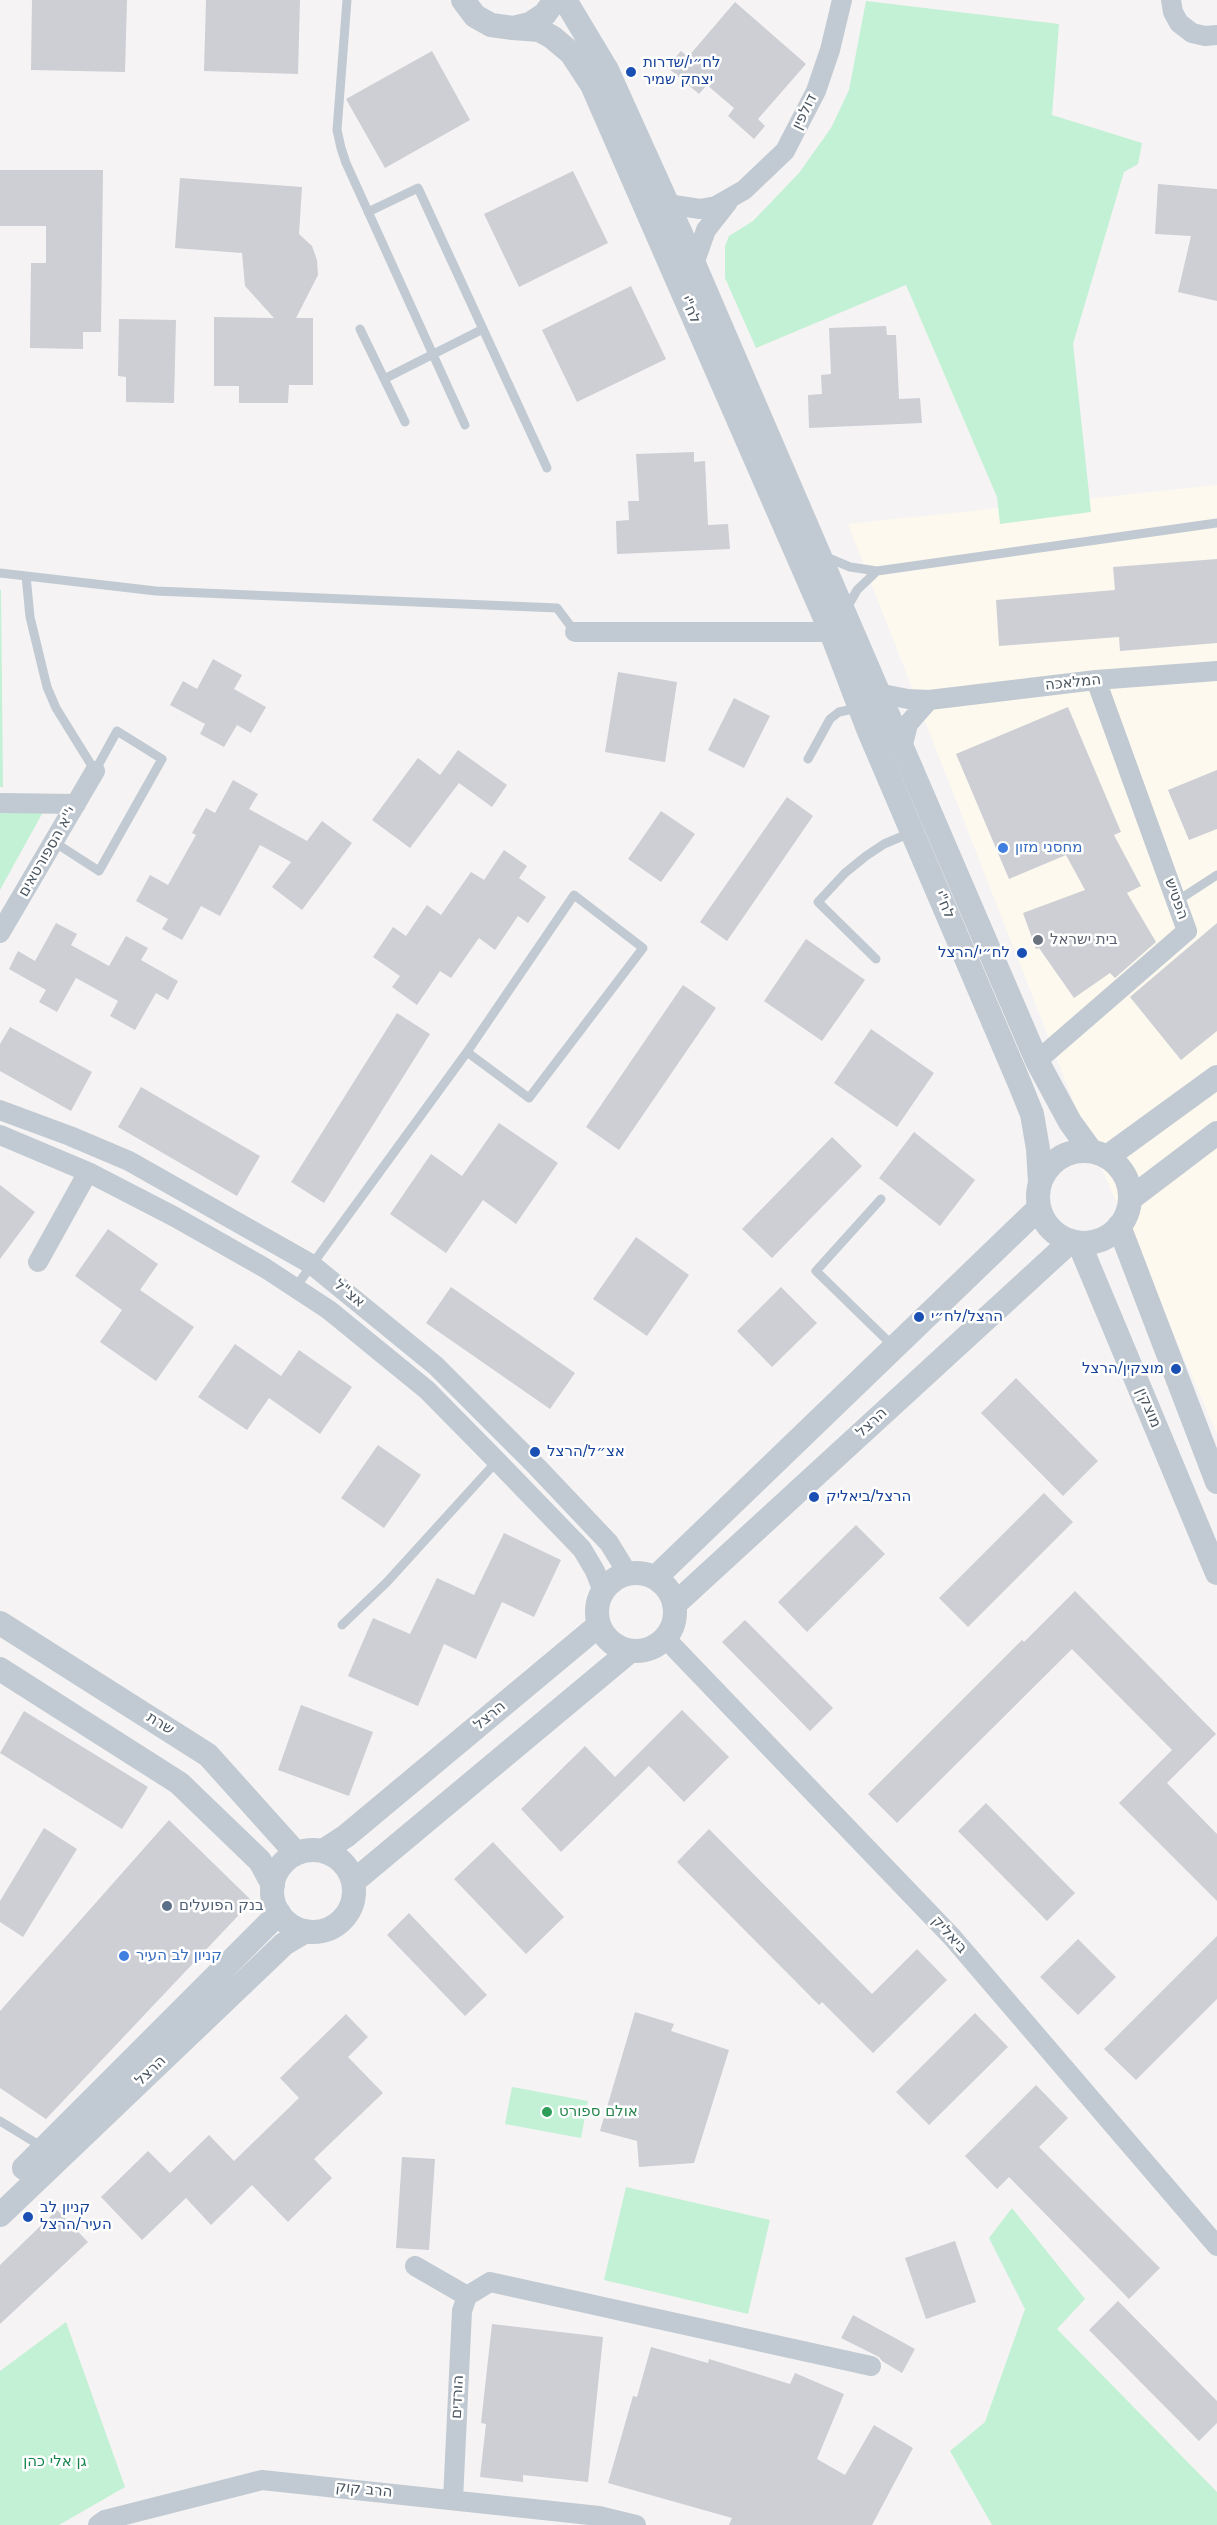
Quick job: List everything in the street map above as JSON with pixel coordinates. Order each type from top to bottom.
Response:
[{"type":"street","points":[[513,28],[530,24],[545,14],[555,0]]},
{"type":"street","name":"לח\"י","points":[[565,0],[607,70],[668,204],[816,552],[837,624]]},
{"type":"street","name":"דולפין","points":[[729,200],[765,172],[785,151],[803,118],[830,50],[842,0]]},
{"type":"street","points":[[1171,0],[1173,12],[1179,23],[1192,33],[1205,36],[1217,35]]},
{"type":"street","name":"לח\"י","points":[[463,1],[475,16],[491,25],[539,30],[552,37],[571,53],[591,85],[837,624],[869,700],[912,832],[1032,1114],[1038,1149],[1040,1183]]},
{"type":"street","points":[[668,204],[700,209],[729,200]]},
{"type":"street","points":[[694,264],[706,230],[729,200]]},
{"type":"street","points":[[575,632],[837,624]]},
{"type":"street","name":"המלאכה","points":[[869,700],[929,700],[1096,680],[1217,671]]},
{"type":"street","name":"הפטיש","points":[[1037,1061],[1187,931],[1096,680]]},
{"type":"street","name":"לח\"י","points":[[869,700],[902,748],[1037,1061],[1070,1122],[1099,1154]]},
{"type":"street","points":[[902,748],[908,724],[929,700]]},
{"type":"street","name":"י''א הספורטאים","points":[[0,933],[95,771]]},
{"type":"street","points":[[0,803],[76,804]]},
{"type":"street","points":[[1099,1154],[1123,1172],[1130,1199],[1127,1214],[1108,1236],[1094,1242],[1075,1242],[1056,1234],[1046,1223],[1039,1208],[1040,1183],[1045,1171],[1055,1160],[1067,1153],[1099,1154],[1217,1077]]},
{"type":"street","name":"אצ\"ל","points":[[0,1110],[129,1161],[311,1264],[436,1366],[609,1543],[628,1574]]},
{"type":"street","points":[[1130,1199],[1217,1132]]},
{"type":"street","name":"אצ\"ל","points":[[0,1135],[88,1172],[176,1217],[329,1310],[427,1390],[497,1461],[582,1549],[603,1591]]},
{"type":"street","points":[[38,1262],[88,1172]]},
{"type":"street","points":[[655,1578],[1039,1208]]},
{"type":"street","points":[[1119,1226],[1217,1482]]},
{"type":"street","name":"מוצקין","points":[[1075,1242],[1217,1573]]},
{"type":"street","name":"הרצל","points":[[674,1605],[1075,1242]]},
{"type":"street","points":[[642,1573],[655,1578],[667,1589],[674,1605],[674,1616],[665,1638],[649,1649],[630,1651],[611,1642],[599,1625],[597,1608],[603,1591],[618,1577],[628,1574],[642,1573]]},
{"type":"street","name":"שרת","points":[[0,1623],[208,1755],[296,1853]]},
{"type":"street","name":"הרצל","points":[[323,1851],[346,1836],[599,1625]]},
{"type":"street","name":"ביאליק","points":[[665,1638],[951,1937],[1217,2246]]},
{"type":"street","points":[[353,1882],[630,1651]]},
{"type":"street","points":[[0,1670],[179,1783],[260,1861],[273,1886]]},
{"type":"street","points":[[310,1850],[323,1851],[343,1862],[353,1882],[354,1893],[346,1915],[328,1929],[306,1931],[295,1928],[279,1913],[275,1905],[273,1886],[276,1872],[296,1853],[310,1850]]},
{"type":"street","name":"הרצל","points":[[0,2192],[279,1913]]},
{"type":"street","name":"הרצל","points":[[0,2215],[284,1944],[306,1931]]},
{"type":"street","points":[[415,2266],[467,2296],[490,2282],[871,2366]]},
{"type":"street","name":"הורדים","points":[[453,2500],[462,2311],[467,2296]]},
{"type":"street","name":"הרב קוק","points":[[98,2525],[105,2520],[262,2480],[599,2516],[636,2525]]},
{"type":"lane","points":[[347,0],[337,130],[345,163],[465,425]]},
{"type":"lane","points":[[368,212],[418,188],[547,468]]},
{"type":"lane","points":[[360,329],[405,422]]},
{"type":"lane","points":[[384,379],[483,329]]},
{"type":"lane","points":[[816,552],[850,567],[877,572],[1217,523]]},
{"type":"lane","points":[[837,624],[857,590],[877,572]]},
{"type":"lane","points":[[0,573],[156,591],[557,608],[575,632]]},
{"type":"lane","points":[[26,576],[30,617],[46,687],[56,708],[95,771],[117,731],[162,759],[99,871],[54,842]]},
{"type":"lane","points":[[808,759],[830,719],[839,712],[869,700]]},
{"type":"lane","points":[[876,959],[819,902],[846,873],[866,856],[884,844],[912,832]]},
{"type":"lane","points":[[1177,901],[1217,875]]},
{"type":"lane","points":[[296,1288],[311,1264],[467,1052],[574,895],[643,948],[529,1098],[467,1052]]},
{"type":"lane","points":[[881,1199],[816,1271],[895,1348]]},
{"type":"lane","points":[[342,1625],[387,1582],[497,1461]]},
{"type":"lane","points":[[0,2121],[45,2149]]},
{"type":"shaded area","points":[[1217,485],[1217,1434],[1080,1118],[848,524]]},
{"type":"green space","points":[[866,1],[1059,24],[1052,115],[1142,143],[1138,164],[1124,172],[1073,344],[1091,512],[1000,524],[997,497],[906,285],[756,348],[725,278],[725,246],[729,236],[753,221],[799,173],[831,128],[849,90]]},
{"type":"green space","points":[[1,590],[3,787],[0,787]]},
{"type":"green space","points":[[0,812],[43,812],[0,890]]},
{"type":"green space","name":"אולם ספורט","points":[[512,2087],[588,2101],[581,2138],[505,2124]]},
{"type":"green space","points":[[626,2187],[770,2220],[748,2314],[604,2280]]},
{"type":"green space","points":[[1012,2208],[1085,2299],[1057,2329],[1217,2492],[1217,2525],[992,2525],[950,2451],[985,2422],[1025,2309],[989,2238]]},
{"type":"green space","name":"גן אלי כהן","points":[[66,2322],[125,2487],[59,2525],[0,2525],[0,2371]]},
{"type":"building","points":[[32,0],[127,0],[125,72],[31,70]]},
{"type":"building","points":[[206,0],[300,0],[298,74],[204,71]]},
{"type":"building","points":[[735,2],[806,64],[758,119],[765,126],[754,139],[728,116],[734,108],[707,85],[699,94],[667,67],[681,51],[688,57]]},
{"type":"building","points":[[432,51],[470,120],[385,168],[346,99]]},
{"type":"building","points":[[0,170],[103,170],[101,332],[83,332],[83,349],[30,348],[31,263],[46,263],[46,226],[0,226]]},
{"type":"building","points":[[573,171],[608,243],[519,287],[484,214]]},
{"type":"building","points":[[180,178],[302,187],[299,234],[312,246],[317,260],[318,275],[296,318],[313,318],[313,385],[289,385],[288,403],[239,403],[239,386],[214,386],[214,317],[274,318],[245,286],[242,253],[175,248]]},
{"type":"building","points":[[1158,184],[1217,189],[1217,301],[1178,292],[1191,236],[1155,234]]},
{"type":"building","points":[[631,286],[666,359],[577,402],[542,330]]},
{"type":"building","points":[[119,319],[176,320],[174,403],[126,402],[126,377],[118,376]]},
{"type":"building","points":[[886,326],[887,335],[896,335],[899,399],[920,398],[922,423],[809,428],[808,395],[822,394],[821,375],[831,374],[829,328]]},
{"type":"building","points":[[694,452],[694,462],[705,461],[708,525],[728,524],[730,549],[617,554],[616,521],[629,520],[628,501],[639,501],[636,454]]},
{"type":"building","points":[[1217,559],[1217,643],[1120,651],[1119,637],[999,646],[996,600],[1115,590],[1113,567]]},
{"type":"building","points":[[213,659],[242,675],[234,689],[266,707],[251,733],[237,725],[224,747],[200,734],[205,724],[170,705],[183,681],[197,689]]},
{"type":"building","points":[[618,672],[677,682],[665,762],[605,752]]},
{"type":"building","points":[[734,698],[770,716],[744,768],[708,750]]},
{"type":"building","points":[[1068,707],[1121,832],[1114,835],[1141,886],[1127,893],[1156,942],[1115,978],[1110,973],[1074,998],[1039,948],[1036,949],[1023,913],[1085,890],[1066,855],[1009,879],[956,754]]},
{"type":"building","points":[[458,750],[507,785],[492,807],[459,783],[410,848],[372,820],[418,758],[440,775]]},
{"type":"building","points":[[1217,770],[1217,829],[1189,840],[1168,790]]},
{"type":"building","points":[[233,780],[258,794],[249,809],[307,841],[322,821],[352,843],[302,910],[272,887],[291,862],[260,845],[220,916],[201,906],[182,940],[162,929],[168,919],[136,901],[150,875],[168,885],[196,835],[192,833],[206,808],[215,813]]},
{"type":"building","points":[[787,797],[813,816],[727,941],[700,922]]},
{"type":"building","points":[[661,811],[695,834],[661,882],[628,859]]},
{"type":"building","points":[[504,850],[527,866],[519,878],[546,897],[528,923],[518,916],[495,950],[479,938],[451,978],[440,971],[417,1005],[392,987],[400,976],[373,957],[393,927],[406,936],[427,905],[441,915],[471,872],[484,880]]},
{"type":"building","points":[[56,923],[77,934],[71,945],[109,966],[126,936],[148,948],[141,960],[178,981],[168,1000],[156,993],[135,1030],[110,1016],[118,1001],[76,978],[57,1012],[39,1002],[46,990],[9,969],[18,951],[35,961]]},
{"type":"building","points":[[1217,923],[1217,1031],[1181,1060],[1130,997]]},
{"type":"building","points":[[806,939],[865,980],[822,1041],[764,1001]]},
{"type":"building","points":[[683,985],[716,1008],[619,1150],[586,1127]]},
{"type":"building","points":[[397,1013],[430,1034],[324,1203],[291,1182]]},
{"type":"building","points":[[10,1027],[92,1072],[71,1111],[0,1071],[0,1044]]},
{"type":"building","points":[[871,1029],[934,1073],[897,1127],[834,1083]]},
{"type":"building","points":[[141,1087],[260,1156],[237,1196],[118,1127]]},
{"type":"building","points":[[499,1123],[558,1163],[516,1224],[483,1200],[446,1253],[390,1214],[431,1154],[462,1176]]},
{"type":"building","points":[[914,1132],[975,1180],[940,1226],[879,1178]]},
{"type":"building","points":[[832,1137],[862,1166],[772,1258],[742,1229]]},
{"type":"building","points":[[0,1185],[35,1212],[0,1259]]},
{"type":"building","points":[[108,1229],[158,1264],[140,1290],[194,1327],[156,1381],[100,1342],[122,1310],[75,1276]]},
{"type":"building","points":[[636,1237],[689,1275],[647,1336],[593,1299]]},
{"type":"building","points":[[451,1287],[575,1373],[550,1409],[426,1323]]},
{"type":"building","points":[[781,1287],[817,1323],[772,1367],[737,1331]]},
{"type":"building","points":[[235,1344],[281,1376],[299,1350],[352,1387],[320,1434],[269,1398],[247,1430],[198,1397]]},
{"type":"building","points":[[1016,1378],[1098,1461],[1063,1496],[981,1413]]},
{"type":"building","points":[[378,1445],[421,1475],[384,1528],[341,1498]]},
{"type":"building","points":[[1044,1493],[1073,1522],[968,1627],[939,1598]]},
{"type":"building","points":[[856,1525],[885,1554],[807,1632],[778,1602]]},
{"type":"building","points":[[504,1533],[561,1560],[534,1617],[502,1602],[476,1659],[444,1644],[418,1706],[348,1676],[373,1618],[410,1634],[437,1578],[474,1595]]},
{"type":"building","points":[[1075,1591],[1216,1734],[1167,1783],[1217,1834],[1217,1901],[1119,1803],[1172,1750],[1072,1649],[897,1823],[868,1794],[1022,1640],[1024,1642]]},
{"type":"building","points":[[745,1620],[833,1708],[810,1731],[722,1642]]},
{"type":"building","points":[[301,1705],[373,1732],[349,1796],[278,1770]]},
{"type":"building","points":[[682,1710],[729,1757],[684,1802],[649,1766],[561,1852],[521,1809],[585,1746],[615,1777]]},
{"type":"building","points":[[24,1711],[148,1787],[122,1829],[0,1753]]},
{"type":"building","points":[[986,1803],[1075,1893],[1047,1921],[958,1831]]},
{"type":"building","name":"קניון לב העיר","points":[[169,1820],[252,1901],[46,2119],[0,2088],[0,2011]]},
{"type":"building","points":[[44,1828],[77,1849],[23,1937],[0,1922],[0,1901]]},
{"type":"building","points":[[709,1829],[872,1994],[917,1949],[947,1980],[873,2053],[822,2002],[819,2005],[677,1862]]},
{"type":"building","points":[[493,1842],[564,1917],[526,1954],[454,1879]]},
{"type":"building","points":[[409,1913],[487,1995],[465,2016],[387,1935]]},
{"type":"building","points":[[1217,1936],[1217,1999],[1136,2080],[1104,2049]]},
{"type":"building","points":[[1078,1939],[1116,1977],[1078,2015],[1040,1977]]},
{"type":"building","points":[[635,2012],[674,2024],[671,2031],[729,2050],[694,2163],[639,2167],[637,2141],[600,2131]]},
{"type":"building","points":[[975,2013],[1008,2047],[929,2125],[896,2092]]},
{"type":"building","points":[[346,2014],[368,2037],[348,2057],[383,2093],[314,2159],[332,2178],[288,2222],[252,2185],[211,2225],[186,2198],[142,2240],[101,2197],[148,2151],[170,2173],[209,2135],[234,2161],[299,2098],[280,2078]]},
{"type":"building","points":[[1036,2085],[1068,2118],[1039,2147],[1160,2268],[1129,2299],[1009,2177],[997,2189],[965,2156]]},
{"type":"building","points":[[402,2157],[435,2159],[429,2250],[396,2248]]},
{"type":"building","points":[[57,2210],[88,2242],[0,2324],[0,2265]]},
{"type":"building","points":[[955,2241],[976,2302],[926,2319],[905,2258]]},
{"type":"building","points":[[1118,2301],[1217,2401],[1217,2423],[1199,2441],[1089,2330]]},
{"type":"building","points":[[853,2315],[915,2349],[902,2373],[879,2357],[841,2338]]},
{"type":"building","points":[[492,2324],[603,2337],[588,2482],[523,2475],[523,2482],[480,2477],[486,2424],[481,2423]]},
{"type":"building","points":[[651,2347],[708,2363],[709,2359],[790,2384],[795,2373],[844,2394],[817,2459],[845,2475],[874,2425],[913,2448],[872,2525],[729,2525],[732,2518],[608,2483],[633,2396],[637,2397]]},
{"type":"place","name":"לח״י/שדרות יצחק שמיר","points":[[631,72]]},
{"type":"place","name":"מחסני מזון","points":[[1003,848]]},
{"type":"place","name":"בית ישראל","points":[[1038,940]]},
{"type":"place","name":"לח״י/הרצל","points":[[1022,953]]},
{"type":"place","name":"הרצל/לח״י","points":[[919,1317]]},
{"type":"place","name":"מוצקין/הרצל","points":[[1176,1369]]},
{"type":"place","name":"אצ״ל/הרצל","points":[[535,1452]]},
{"type":"place","name":"הרצל/ביאליק","points":[[814,1497]]},
{"type":"place","name":"בנק הפועלים","points":[[167,1906]]},
{"type":"place","name":"קניון לב העיר","points":[[124,1956]]},
{"type":"place","name":"אולם ספורט","points":[[547,2112]]},
{"type":"place","name":"קניון לב העיר/הרצל","points":[[28,2217]]}]
